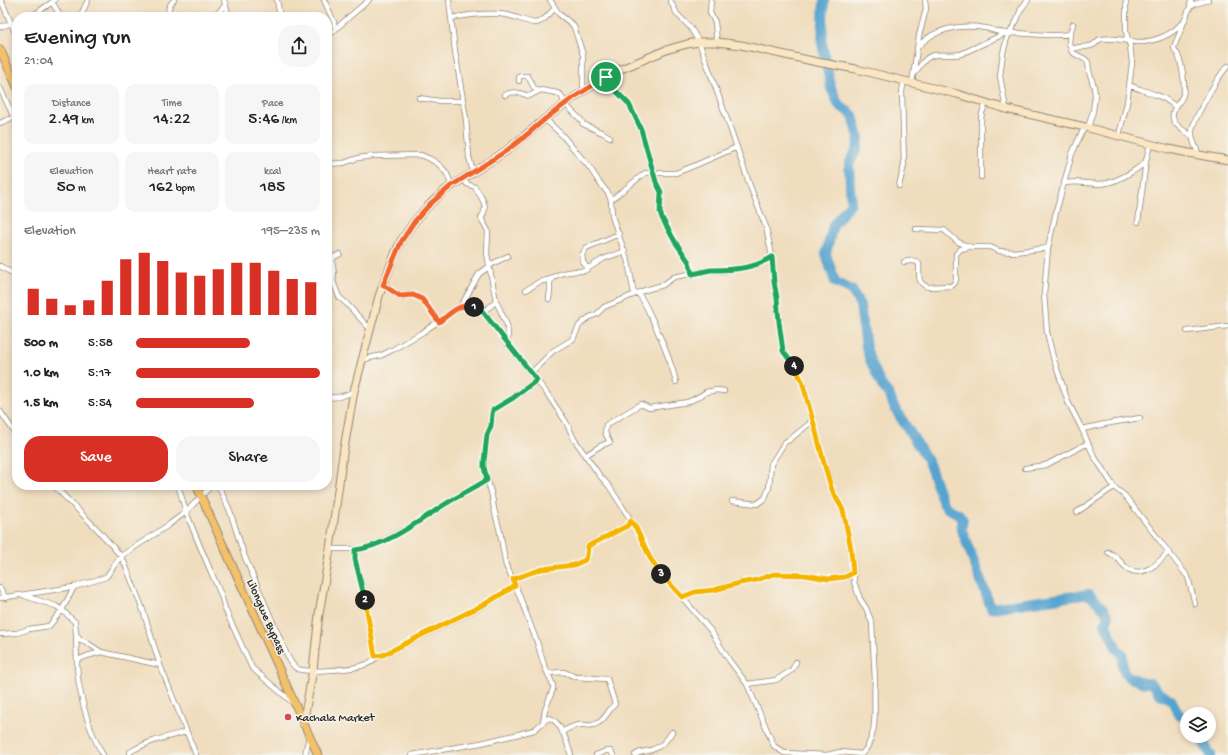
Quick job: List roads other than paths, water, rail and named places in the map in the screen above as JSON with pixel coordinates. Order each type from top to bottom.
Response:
[{"type":"main road","points":[[0,49],[12,76]]},
{"type":"main road","name":"Lilongwe Bypass","points":[[198,490],[318,755]]},
{"type":"street","points":[[1,0],[12,19]]},
{"type":"street","points":[[82,12],[88,0]]},
{"type":"street","points":[[168,12],[168,7],[174,0]]},
{"type":"street","points":[[277,0],[279,12]]},
{"type":"street","points":[[324,0],[329,12]]},
{"type":"street","points":[[332,32],[349,16],[370,0]]},
{"type":"street","points":[[449,0],[450,18],[467,125],[469,158],[473,172]]},
{"type":"street","points":[[550,0],[559,14],[572,24],[580,45],[583,55],[583,92]]},
{"type":"street","points":[[461,306],[471,306],[480,309],[537,380],[566,422],[574,439],[585,456],[609,486],[636,528],[644,548],[653,563],[711,632],[747,684],[774,746],[784,753],[827,755],[840,752],[862,754],[869,744],[873,733],[875,669],[872,623],[866,608],[860,599],[854,582],[853,561],[843,510],[832,490],[802,381],[794,366],[783,351],[772,257],[766,226],[750,186],[699,42],[690,26],[677,14],[670,0]]},
{"type":"street","points":[[711,0],[710,13],[715,22],[717,42]]},
{"type":"street","points":[[913,79],[920,31],[926,9],[926,0]]},
{"type":"street","points":[[1006,109],[1000,76],[1004,45],[1008,33],[1021,9],[1028,0]]},
{"type":"street","points":[[1120,135],[1127,103],[1132,54],[1126,32],[1126,0]]},
{"type":"street","points":[[1191,0],[1190,7],[1183,21],[1174,47],[1180,63],[1184,95],[1176,107],[1172,117],[1174,123],[1192,136]]},
{"type":"street","points":[[1190,7],[1208,0]]},
{"type":"street","points":[[38,12],[54,1],[59,12]]},
{"type":"street","points":[[218,12],[225,2]]},
{"type":"street","points":[[225,2],[228,12]]},
{"type":"street","points":[[450,18],[468,15],[499,14],[537,23],[546,18],[555,8]]},
{"type":"street","points":[[332,18],[335,29]]},
{"type":"street","points":[[1072,49],[1092,45],[1098,39],[1103,38],[1140,42],[1149,41],[1170,34],[1176,30],[1183,21]]},
{"type":"street","points":[[0,27],[12,24]]},
{"type":"street","points":[[1073,24],[1069,43],[1075,54],[1086,59],[1088,62],[1094,87],[1095,102],[1086,127],[1075,147],[1056,212],[1048,248],[1044,294],[1048,338],[1068,402],[1094,456],[1114,487],[1125,496],[1188,577],[1194,604]]},
{"type":"street","points":[[917,48],[930,36],[946,29],[979,27],[1008,33],[1042,35],[1070,34]]},
{"type":"street","points":[[913,79],[925,59],[932,55],[961,54],[1008,33]]},
{"type":"street","points":[[303,724],[313,670],[319,614],[354,390],[361,360],[383,285],[395,254],[407,231],[427,207],[451,186],[506,151],[565,104],[606,77],[658,53],[675,47],[699,42],[717,42],[753,47],[904,81],[913,79],[1006,109],[1120,135],[1150,144],[1228,160]]},
{"type":"street","points":[[1199,155],[1192,136],[1194,122],[1215,85],[1228,66]]},
{"type":"street","points":[[519,81],[519,77],[528,76],[534,88],[538,91]]},
{"type":"street","points":[[606,77],[616,91],[629,104],[641,129],[656,182],[661,192],[660,212],[662,218],[674,240],[689,262],[692,274]]},
{"type":"street","points":[[899,186],[904,165],[902,92],[904,81]]},
{"type":"street","points":[[1129,85],[1156,94],[1176,107]]},
{"type":"street","points":[[0,88],[12,114]]},
{"type":"street","points":[[505,95],[511,92],[518,92],[529,96],[541,90],[557,93],[565,104],[587,127],[595,129],[610,137]]},
{"type":"street","points":[[419,98],[439,101],[463,101]]},
{"type":"street","points":[[981,177],[981,119],[986,103]]},
{"type":"street","points":[[0,123],[12,119]]},
{"type":"street","points":[[545,119],[562,135],[590,168],[608,193],[611,200],[612,216],[628,262],[636,293],[645,302],[666,348],[676,382]]},
{"type":"street","points":[[1138,222],[1146,161],[1150,144]]},
{"type":"street","points":[[611,200],[646,173],[676,173],[737,147]]},
{"type":"street","points":[[332,163],[374,156],[421,155],[444,169],[448,174],[451,186]]},
{"type":"street","points":[[1064,183],[1107,183],[1131,172],[1146,161]]},
{"type":"street","points":[[463,178],[467,184],[475,187],[486,206],[485,212],[481,218],[488,231],[487,254],[489,267],[496,301],[507,325],[508,344]]},
{"type":"street","points":[[916,229],[944,230],[958,242],[971,247]]},
{"type":"street","points":[[588,269],[583,262],[582,255],[586,248],[619,234]]},
{"type":"street","points":[[904,262],[916,260],[918,262],[920,268],[920,282],[924,286],[951,286],[956,280],[956,254],[961,249],[986,247],[999,251],[1014,252],[1048,248]]},
{"type":"street","points":[[526,290],[539,282],[551,279],[558,274],[584,271],[603,259],[624,251]]},
{"type":"street","points":[[340,254],[334,257],[332,261],[334,274],[333,281],[336,292],[370,329]]},
{"type":"street","points":[[361,360],[387,352],[439,322],[461,306],[478,276],[489,267],[508,256]]},
{"type":"street","points":[[531,373],[553,350],[573,339],[579,326],[584,321],[597,314],[604,307],[636,293],[663,285],[674,277],[710,270],[722,271],[748,267],[772,257]]},
{"type":"street","points":[[0,266],[12,273]]},
{"type":"street","points":[[549,299],[551,279]]},
{"type":"street","points":[[383,285],[400,296],[413,295],[422,299],[439,322]]},
{"type":"street","points":[[483,312],[496,301]]},
{"type":"street","points":[[1187,331],[1228,326]]},
{"type":"street","points":[[537,380],[513,398],[493,410],[491,426],[487,435],[484,467],[492,496],[506,566],[513,579],[552,681],[553,689],[545,710],[543,722]]},
{"type":"street","points":[[332,397],[346,395],[354,390]]},
{"type":"street","points":[[585,456],[600,446],[610,442],[605,433],[606,425],[641,404],[649,408],[682,403],[688,402],[706,392],[717,390],[724,391]]},
{"type":"street","points":[[0,411],[12,429]]},
{"type":"street","points":[[732,501],[757,504],[765,498],[768,488],[771,464],[785,442],[790,440],[809,424],[812,418]]},
{"type":"street","points":[[1082,429],[1140,418]]},
{"type":"street","points":[[1025,468],[1046,465],[1088,443]]},
{"type":"street","points":[[330,548],[355,550],[367,548],[407,529],[448,502],[487,480]]},
{"type":"street","points":[[1077,512],[1114,487]]},
{"type":"street","points":[[58,490],[98,530],[121,556],[130,572],[160,665],[196,755]]},
{"type":"street","points":[[179,490],[186,512],[221,595],[225,609],[252,668],[294,704]]},
{"type":"street","points":[[0,598],[74,587],[106,576],[121,556],[186,512],[208,490]]},
{"type":"street","points":[[220,490],[230,511],[244,555],[287,655],[295,668],[302,670],[313,670],[353,668],[368,664],[375,656],[383,655],[485,604],[515,586]]},
{"type":"street","points":[[513,579],[542,569],[574,565],[585,560],[588,546],[627,526],[631,521]]},
{"type":"street","points":[[355,550],[355,559],[362,585],[375,656]]},
{"type":"street","points":[[1108,552],[1117,558],[1127,569],[1142,572],[1163,558],[1168,552]]},
{"type":"street","points":[[682,597],[695,592],[714,590],[757,580],[774,574],[805,575],[828,579],[845,577],[853,573]]},
{"type":"street","points":[[0,634],[17,633],[29,629],[49,626],[62,610],[74,587]]},
{"type":"street","points":[[0,588],[6,598]]},
{"type":"street","points":[[23,595],[56,606],[74,622],[76,634],[78,684],[86,712],[103,755]]},
{"type":"street","points":[[76,634],[82,640],[101,652],[160,665]]},
{"type":"street","points":[[77,660],[101,652]]},
{"type":"street","points":[[747,684],[776,680],[792,670],[796,662]]},
{"type":"street","points":[[548,673],[564,672],[576,678],[607,679],[615,704],[609,709],[605,717],[596,724],[590,726],[580,725],[562,732]]},
{"type":"street","points":[[412,755],[481,743],[534,730],[547,719],[552,719],[556,723],[562,732],[571,755]]},
{"type":"street","points":[[130,755],[130,752],[136,748],[186,732]]},
{"type":"street","points":[[635,755],[641,751],[647,751],[664,743],[672,732]]},
{"type":"street","points":[[305,755],[309,736]]},
{"type":"street","points":[[596,755],[606,751],[611,751],[613,755]]},
{"type":"waterway","points":[[824,0],[822,43],[831,88],[839,105],[853,115],[859,138],[857,149],[849,164],[851,203],[833,225],[826,254],[835,282],[852,290],[860,305],[866,347],[870,360],[882,386],[889,394],[894,407],[928,461],[943,503],[947,508],[959,514],[963,520],[961,528],[991,608],[1089,594],[1108,616],[1105,624],[1117,649],[1123,656],[1122,667],[1128,677],[1144,683],[1150,683],[1160,694],[1171,699],[1180,716]]},
{"type":"waterway","points":[[1203,743],[1211,755]]},
{"type":"place","name":"Kachala Market","points":[[288,717]]}]
